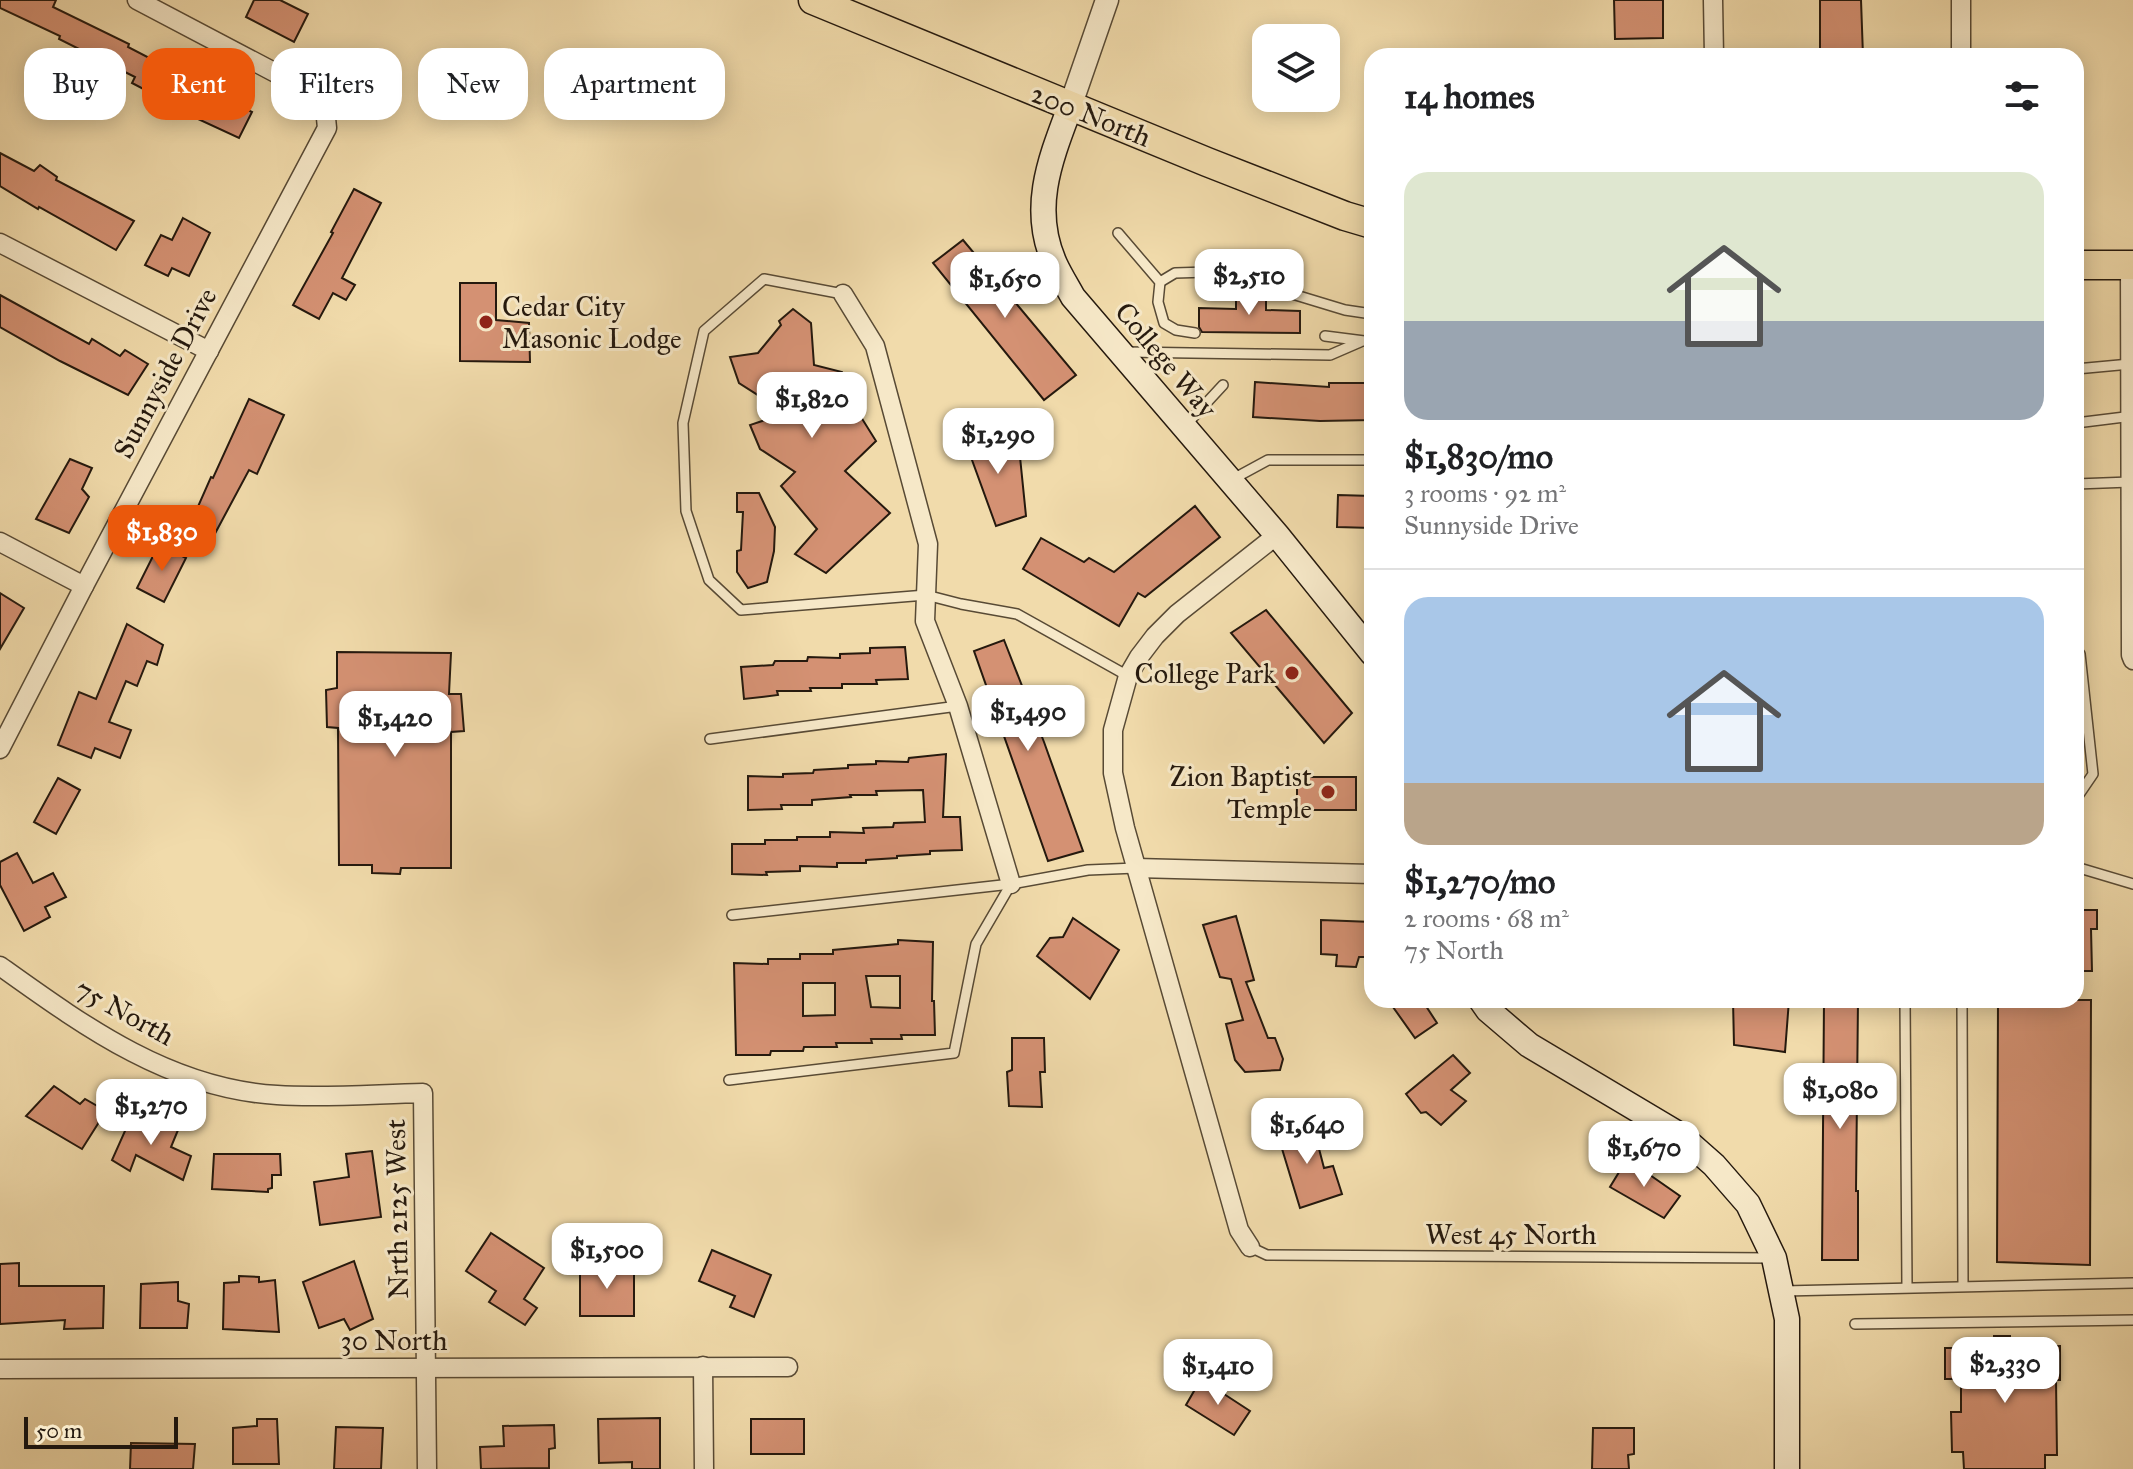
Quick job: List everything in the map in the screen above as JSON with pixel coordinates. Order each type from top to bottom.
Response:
[{"type":"main road","name":"200 North","points":[[813,0],[1277,191],[1364,222]]},
{"type":"main road","name":"College Way","points":[[1070,107],[1051,157],[1042,196],[1044,229],[1054,263],[1073,297],[1277,535],[1364,643]]},
{"type":"main road","points":[[2084,265],[2131,265]]},
{"type":"main road","points":[[1487,1008],[1529,1045],[1680,1135],[1714,1165],[1748,1204],[1774,1258],[1787,1319],[1787,1469]]},
{"type":"street","name":"Sunnyside Drive","points":[[0,749],[327,128],[325,108],[312,92],[137,0]]},
{"type":"street","points":[[1070,107],[1107,0]]},
{"type":"street","points":[[1713,0],[1714,48]]},
{"type":"street","points":[[1961,0],[1961,48]]},
{"type":"street","points":[[0,243],[209,351]]},
{"type":"street","points":[[2131,265],[2133,660]]},
{"type":"street","points":[[843,294],[875,346],[880,361],[928,544],[925,621],[958,706],[1011,884]]},
{"type":"street","points":[[1250,1247],[1239,1230],[1125,828],[1113,773],[1113,730],[1128,676],[1155,636],[1177,614],[1277,535]]},
{"type":"street","points":[[0,542],[84,586]]},
{"type":"street","points":[[1136,868],[1364,874]]},
{"type":"street","name":"75 North","points":[[0,966],[76,1021],[134,1055],[182,1075],[226,1088],[276,1095],[423,1093]]},
{"type":"street","name":"Nrth 2125 West","points":[[423,1093],[427,1469]]},
{"type":"street","points":[[703,1366],[704,1469]]},
{"type":"street","name":"30 North","points":[[0,1369],[788,1367]]},
{"type":"lane","points":[[1118,233],[1160,282],[1158,302],[1164,323],[1176,330],[1195,333]]},
{"type":"lane","points":[[1160,282],[1175,273],[1244,275],[1303,297],[1364,313]]},
{"type":"lane","points":[[843,294],[764,279],[704,331],[683,423],[686,511],[709,580],[741,610],[926,595],[1017,614],[1128,676]]},
{"type":"lane","points":[[1325,336],[1364,342]]},
{"type":"lane","points":[[1120,352],[1330,355],[1360,342]]},
{"type":"lane","points":[[2084,368],[2130,364]]},
{"type":"lane","points":[[1184,428],[1223,385]]},
{"type":"lane","points":[[2084,422],[2132,416]]},
{"type":"lane","points":[[1230,480],[1268,460],[1364,460]]},
{"type":"lane","points":[[2084,484],[2130,482]]},
{"type":"lane","points":[[2084,691],[2093,774],[2084,787]]},
{"type":"lane","points":[[710,739],[958,706]]},
{"type":"lane","points":[[732,915],[1011,884],[1088,870],[1136,868]]},
{"type":"lane","points":[[2084,869],[2133,884]]},
{"type":"lane","points":[[729,1080],[954,1053],[976,944],[1011,884]]},
{"type":"lane","points":[[1905,1008],[1907,1287]]},
{"type":"lane","points":[[1962,1008],[1963,1286]]},
{"type":"lane","name":"West 45 North","points":[[1250,1247],[1267,1255],[1774,1258]]},
{"type":"lane","points":[[1781,1291],[2133,1283]]},
{"type":"lane","points":[[1855,1324],[2133,1320]]},
{"type":"building","points":[[0,0],[56,0],[53,7],[129,44],[128,47],[142,54],[142,88],[132,83],[135,77],[126,72],[126,48],[77,48],[59,39],[60,36],[0,8]]},
{"type":"building","points":[[254,0],[280,0],[308,14],[294,42],[246,17]]},
{"type":"building","points":[[1614,0],[1663,0],[1663,38],[1615,39]]},
{"type":"building","points":[[1820,0],[1861,0],[1863,48],[1820,48]]},
{"type":"building","points":[[200,120],[248,120],[239,138]]},
{"type":"building","points":[[0,153],[34,171],[40,165],[57,177],[56,180],[134,221],[116,250],[0,186]]},
{"type":"building","points":[[354,189],[381,203],[342,278],[355,285],[346,300],[333,293],[319,319],[293,305]]},
{"type":"building","points":[[183,218],[210,233],[189,276],[172,268],[168,276],[145,265],[161,235],[172,240]]},
{"type":"building","points":[[963,240],[1076,375],[1044,400],[933,263]]},
{"type":"building","name":"Cedar City Masonic Lodge","points":[[460,283],[496,283],[496,320],[529,323],[530,362],[460,361]]},
{"type":"building","points":[[1236,291],[1266,292],[1266,310],[1300,311],[1300,333],[1202,332],[1199,308],[1236,309]]},
{"type":"building","points":[[0,295],[89,344],[92,339],[120,356],[125,350],[148,364],[128,395],[0,327]]},
{"type":"building","points":[[793,309],[811,323],[814,365],[842,372],[848,392],[833,408],[861,417],[876,441],[845,471],[890,513],[826,573],[795,554],[817,529],[781,486],[795,472],[760,449],[750,425],[786,413],[739,383],[730,357],[758,353],[781,325],[779,321]]},
{"type":"building","points":[[1255,382],[1329,387],[1329,383],[1364,383],[1364,420],[1253,417]]},
{"type":"building","points":[[249,399],[284,415],[257,474],[249,470],[211,541],[189,527]]},
{"type":"building","points":[[999,427],[1009,457],[1020,457],[1026,516],[996,526],[964,438]]},
{"type":"building","points":[[70,459],[92,468],[82,489],[89,497],[69,533],[36,519]]},
{"type":"building","points":[[737,493],[759,493],[775,527],[774,551],[767,582],[748,588],[737,572],[743,512],[737,512]]},
{"type":"building","points":[[1338,495],[1364,496],[1364,528],[1337,527]]},
{"type":"building","points":[[1195,506],[1220,537],[1145,597],[1138,593],[1119,626],[1023,569],[1041,538],[1084,562],[1089,558],[1114,572]]},
{"type":"building","points":[[159,544],[186,558],[164,602],[137,588]]},
{"type":"building","points":[[0,593],[24,608],[0,649]]},
{"type":"building","name":"College Park","points":[[1266,610],[1352,713],[1324,743],[1231,633]]},
{"type":"building","points":[[127,624],[163,645],[157,665],[147,661],[137,686],[126,681],[109,722],[131,730],[120,758],[95,748],[91,758],[58,745],[79,692],[96,699]]},
{"type":"building","points":[[1004,640],[1083,851],[1048,861],[974,651]]},
{"type":"building","points":[[905,647],[908,679],[876,680],[877,684],[842,684],[842,688],[810,688],[811,691],[777,691],[778,695],[744,699],[741,667],[773,665],[775,661],[807,661],[808,657],[840,658],[840,654],[870,653],[870,648]]},
{"type":"building","points":[[337,652],[451,653],[449,694],[461,694],[464,731],[451,732],[451,868],[401,868],[400,874],[372,873],[372,865],[339,865],[338,728],[327,727],[326,690],[337,688]]},
{"type":"building","points":[[946,754],[943,817],[960,817],[962,850],[930,851],[930,854],[866,860],[866,863],[837,863],[837,867],[800,866],[800,871],[766,872],[767,875],[732,874],[732,844],[830,837],[830,832],[864,833],[863,828],[925,822],[923,790],[876,791],[877,795],[812,800],[812,805],[781,805],[782,809],[748,810],[748,776],[783,777],[783,774],[813,773],[814,770],[848,768],[848,765],[876,764],[876,761],[908,762],[909,758]]},
{"type":"building","points":[[1297,777],[1356,777],[1356,810],[1297,810]]},
{"type":"building","points":[[58,778],[80,790],[56,834],[34,822]]},
{"type":"building","points":[[17,853],[33,883],[53,873],[66,897],[45,907],[50,917],[24,931],[0,885],[0,862]]},
{"type":"building","points":[[2084,910],[2097,910],[2097,929],[2091,929],[2092,971],[2084,971]]},
{"type":"building","points":[[1236,916],[1254,980],[1246,982],[1268,1038],[1275,1038],[1283,1059],[1280,1070],[1245,1072],[1235,1060],[1226,1024],[1243,1020],[1231,979],[1220,977],[1203,925]]},
{"type":"building","points":[[1073,918],[1119,950],[1090,999],[1037,956],[1050,938],[1063,937]]},
{"type":"building","points":[[1321,920],[1364,922],[1364,957],[1359,957],[1356,967],[1336,966],[1337,955],[1321,954]]},
{"type":"building","points":[[898,940],[933,942],[935,1035],[901,1035],[902,1039],[836,1043],[837,1047],[804,1047],[803,1051],[771,1051],[770,1055],[736,1055],[734,963],[768,964],[768,959],[800,959],[800,954],[833,954],[833,950],[898,944]],"holes":[[[866,976],[900,976],[900,1008],[871,1007]],[[803,983],[835,983],[835,1015],[803,1016]]]},
{"type":"building","points":[[2084,1000],[2091,1000],[2090,1265],[1997,1262],[1998,1008],[2084,1008]]},
{"type":"building","points":[[1394,1008],[1427,1008],[1437,1023],[1415,1038]]},
{"type":"building","points":[[1733,1008],[1788,1008],[1785,1052],[1734,1045]]},
{"type":"building","points":[[1824,1008],[1858,1008],[1858,1260],[1822,1260]]},
{"type":"building","points":[[1012,1038],[1044,1038],[1045,1072],[1040,1072],[1042,1107],[1009,1106],[1007,1072],[1012,1070]]},
{"type":"building","points":[[1453,1055],[1470,1073],[1451,1090],[1466,1101],[1441,1125],[1426,1112],[1421,1113],[1406,1094]]},
{"type":"building","points":[[54,1086],[80,1104],[85,1099],[106,1111],[82,1149],[26,1116]]},
{"type":"building","points":[[133,1113],[178,1130],[171,1147],[191,1156],[183,1180],[136,1155],[130,1171],[112,1160]]},
{"type":"building","points":[[1306,1121],[1312,1141],[1317,1141],[1324,1168],[1333,1166],[1342,1194],[1300,1208],[1276,1129]]},
{"type":"building","points":[[372,1151],[381,1217],[320,1225],[314,1182],[349,1177],[346,1154]]},
{"type":"building","points":[[214,1154],[280,1154],[281,1175],[272,1175],[272,1188],[268,1192],[212,1189]]},
{"type":"building","points":[[1627,1159],[1680,1196],[1664,1218],[1610,1187]]},
{"type":"building","points":[[491,1233],[544,1268],[524,1299],[537,1308],[525,1325],[489,1302],[496,1291],[466,1271]]},
{"type":"building","points":[[712,1250],[771,1275],[754,1317],[730,1307],[735,1296],[699,1281]]},
{"type":"building","points":[[354,1261],[373,1319],[350,1330],[344,1319],[319,1328],[303,1282]]},
{"type":"building","points":[[19,1263],[19,1286],[104,1286],[103,1328],[64,1329],[65,1320],[0,1324],[0,1264]]},
{"type":"building","points":[[580,1266],[634,1266],[634,1316],[580,1316]]},
{"type":"building","points":[[239,1276],[259,1277],[259,1282],[275,1280],[279,1332],[223,1329],[224,1283],[239,1282]]},
{"type":"building","points":[[178,1282],[178,1301],[189,1304],[187,1328],[140,1328],[141,1284]]},
{"type":"building","points":[[1994,1336],[2010,1336],[2010,1347],[2060,1346],[2060,1380],[2056,1380],[2057,1455],[2045,1455],[2045,1469],[1964,1469],[1963,1452],[1952,1452],[1951,1412],[1961,1412],[1961,1379],[1945,1379],[1945,1348],[1994,1348]]},
{"type":"building","points":[[1201,1379],[1250,1411],[1234,1435],[1186,1405]]},
{"type":"building","points":[[660,1418],[660,1469],[632,1469],[632,1462],[599,1463],[598,1419]]},
{"type":"building","points":[[257,1419],[277,1419],[279,1464],[233,1464],[233,1428],[257,1426]]},
{"type":"building","points":[[751,1419],[804,1419],[804,1454],[751,1454]]},
{"type":"building","points":[[554,1425],[555,1448],[549,1449],[549,1468],[481,1469],[480,1447],[504,1446],[503,1426]]},
{"type":"building","points":[[336,1427],[383,1428],[381,1469],[334,1469]]},
{"type":"building","points":[[1593,1428],[1634,1428],[1634,1454],[1628,1455],[1629,1469],[1592,1469]]},
{"type":"building","points":[[131,1443],[195,1444],[193,1469],[130,1469]]},
{"type":"place","name":"Cedar City Masonic Lodge","points":[[486,322]]},
{"type":"place","name":"College Park","points":[[1292,673]]},
{"type":"place","name":"Zion Baptist Temple","points":[[1328,792]]}]
